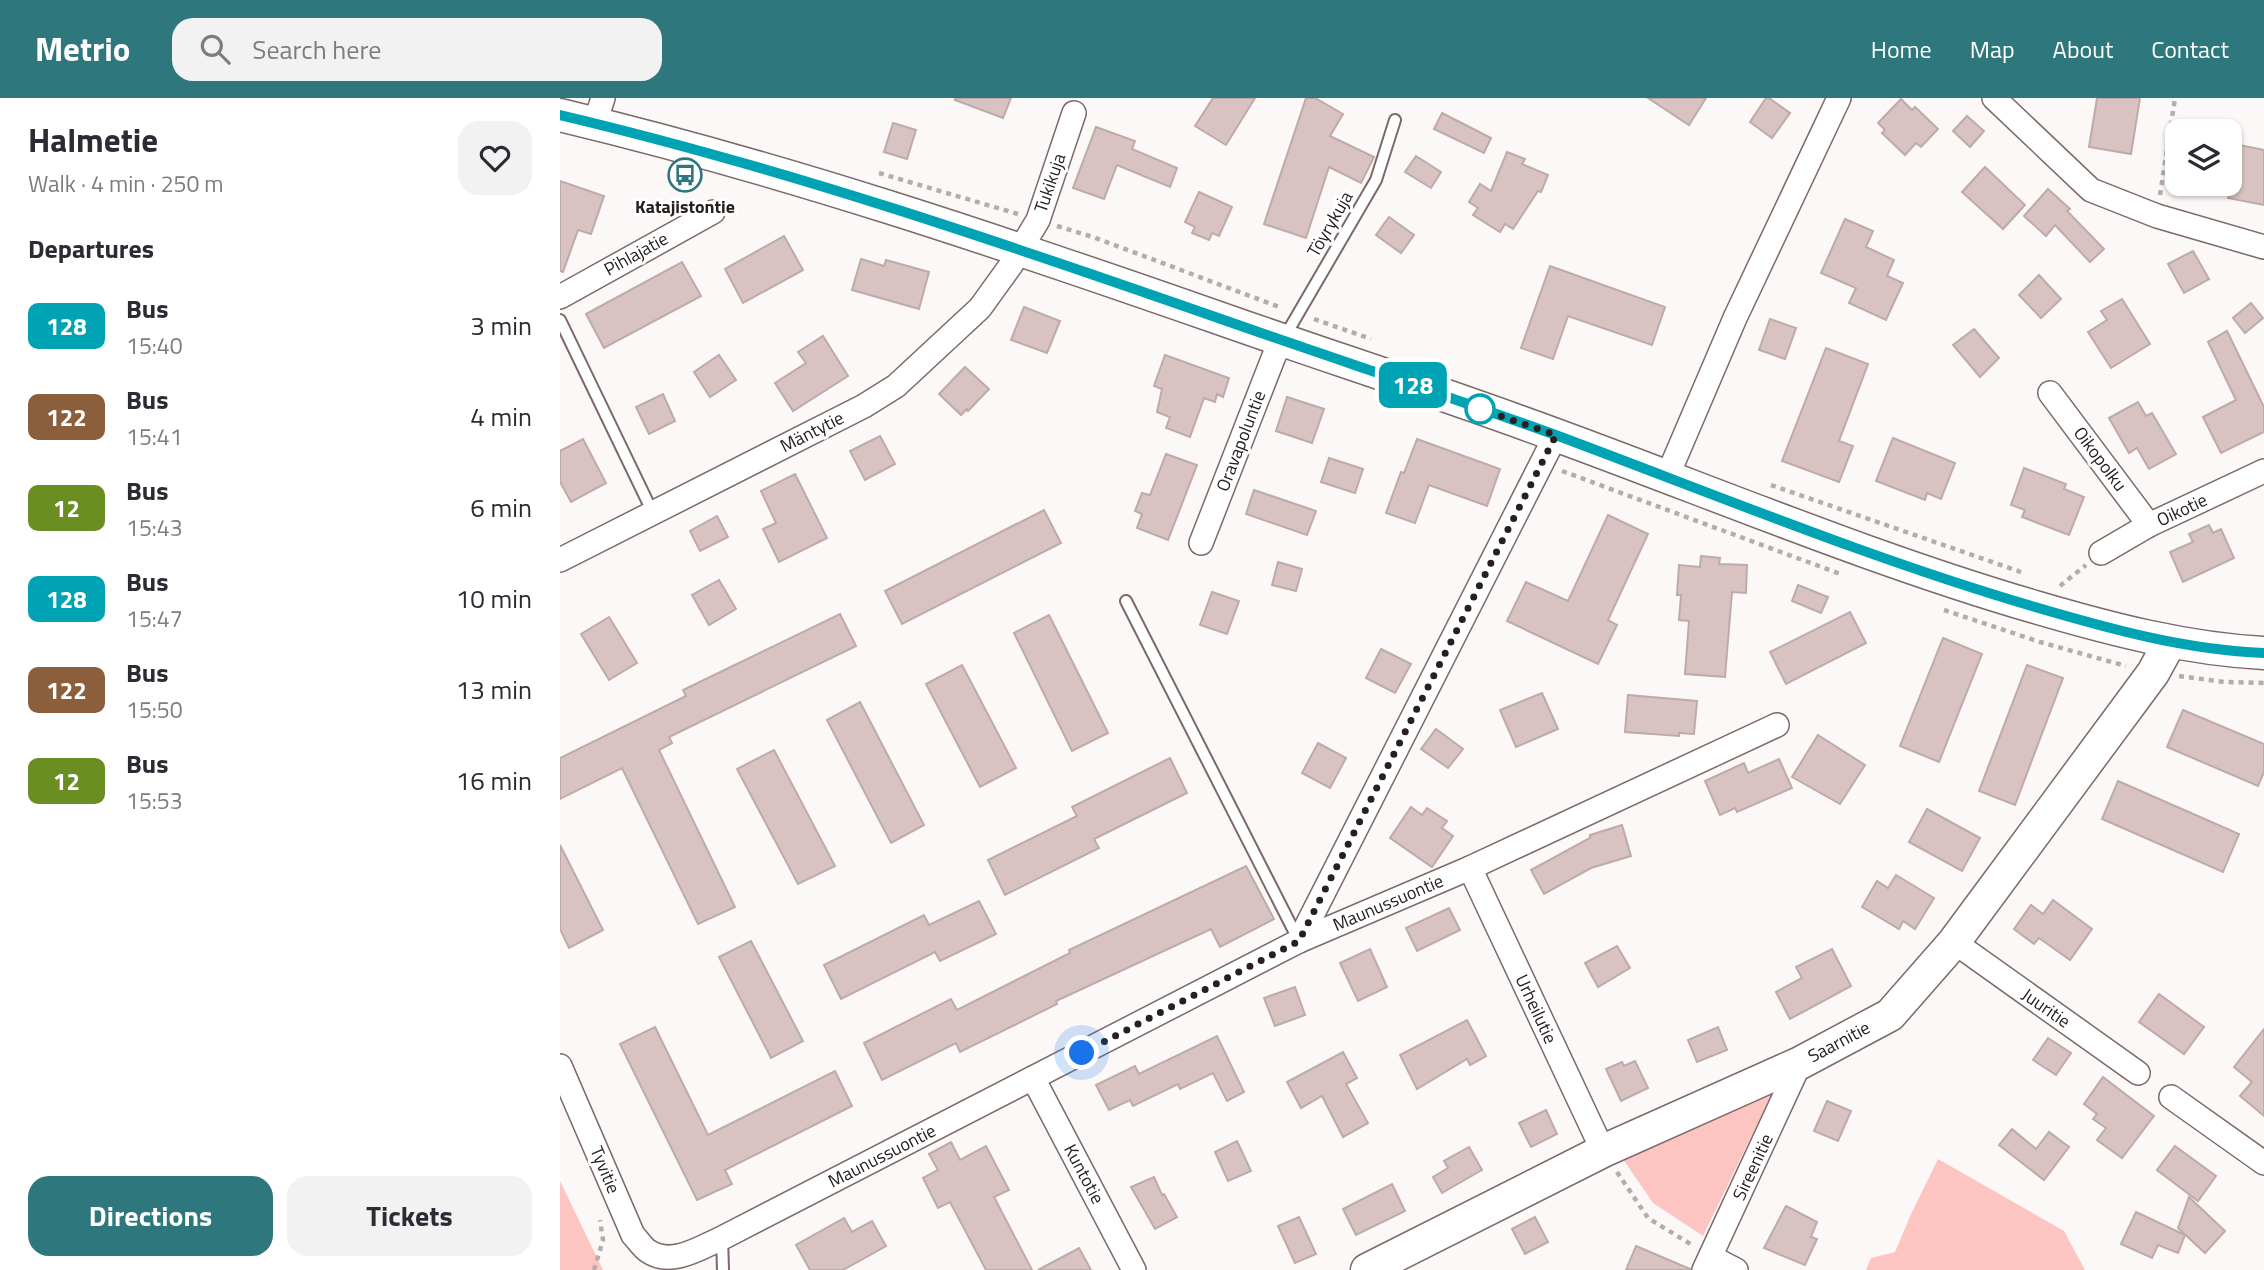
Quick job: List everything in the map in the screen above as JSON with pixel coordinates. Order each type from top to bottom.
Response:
[{"type":"main road","points":[[560,115],[599,111],[1021,249],[1556,435],[1861,551],[1982,592],[2103,627],[2170,642],[2264,653]]},
{"type":"main road","name":"Saarnitie","points":[[1367,1270],[1603,1151],[1800,1063],[1890,1015],[1954,942],[2152,673],[2170,642]]},
{"type":"street","points":[[1667,477],[1735,318],[1839,98]]},
{"type":"street","points":[[1994,98],[2091,190],[2157,216],[2264,247]]},
{"type":"street","name":"Tukikuja","points":[[1021,249],[1038,220],[1074,113]]},
{"type":"street","name":"Pihlajatie","points":[[560,297],[713,212]]},
{"type":"street","name":"Mäntytie","points":[[560,560],[864,406],[897,386],[980,308],[1021,249]]},
{"type":"street","name":"Oravapoluntie","points":[[1201,543],[1273,356],[1282,340]]},
{"type":"street","name":"Oikopolku","points":[[2050,393],[2149,526]]},
{"type":"street","points":[[1299,941],[1556,435]]},
{"type":"street","name":"Oikotie","points":[[2101,553],[2149,526],[2264,471]]},
{"type":"street","name":"Maunussuontie","points":[[667,1258],[687,1254],[722,1238],[1299,941],[1470,868],[1777,725]]},
{"type":"street","name":"Urheilutie","points":[[1470,868],[1603,1151]]},
{"type":"street","name":"Juuritie","points":[[1954,942],[2138,1073]]},
{"type":"street","name":"Sireenitie","points":[[1707,1264],[1800,1063]]},
{"type":"street","name":"Tyvitie","points":[[560,1066],[633,1235],[649,1252],[667,1258]]},
{"type":"street","name":"Kuntotie","points":[[1034,1078],[1134,1270]]},
{"type":"street","points":[[2171,1097],[2264,1163]]},
{"type":"street","points":[[1707,1264],[1736,1270]]},
{"type":"lane","name":"Töyrykuja","points":[[1282,340],[1376,180],[1395,120]]},
{"type":"lane","points":[[560,320],[653,513]]},
{"type":"lane","points":[[1126,601],[1299,941]]},
{"type":"lane","points":[[722,1238],[723,1270]]},
{"type":"path","points":[[2157,216],[2175,98]]},
{"type":"path","points":[[2060,585],[2101,553]]},
{"type":"path","points":[[1603,1151],[1648,1218],[1707,1264]]},
{"type":"path","points":[[594,1270],[603,1240],[599,1215]]},
{"type":"shaded area","points":[[1783,1071],[1703,1236],[1653,1203],[1621,1156]]},
{"type":"shaded area","points":[[1938,1159],[2064,1231],[2085,1270],[1866,1270],[1871,1258],[1895,1252]]},
{"type":"shaded area","points":[[560,1181],[603,1270],[560,1270]]},
{"type":"building","points":[[955,98],[1011,98],[1003,118]]},
{"type":"building","points":[[1213,98],[1255,98],[1226,145],[1195,126]]},
{"type":"building","points":[[1306,98],[1315,98],[1343,114],[1330,136],[1374,157],[1361,183],[1329,167],[1306,238],[1264,224]]},
{"type":"building","points":[[1648,98],[1706,98],[1689,125]]},
{"type":"building","points":[[1766,98],[1790,113],[1772,138],[1750,122]]},
{"type":"building","points":[[2097,98],[2140,98],[2131,154],[2089,147]]},
{"type":"building","points":[[1901,99],[1912,110],[1915,107],[1938,129],[1921,147],[1916,143],[1905,155],[1882,133],[1885,130],[1878,123]]},
{"type":"building","points":[[1442,113],[1491,138],[1484,153],[1434,129]]},
{"type":"building","points":[[1967,116],[1984,131],[1970,147],[1953,131]]},
{"type":"building","points":[[893,123],[916,130],[907,159],[884,152]]},
{"type":"building","points":[[1096,127],[1135,141],[1132,149],[1177,168],[1170,187],[1117,165],[1104,199],[1073,188]]},
{"type":"building","points":[[2242,145],[2264,150],[2264,205],[2228,198],[2242,196]]},
{"type":"building","points":[[1507,152],[1525,159],[1522,164],[1548,175],[1541,192],[1538,191],[1513,229],[1505,224],[1500,232],[1473,215],[1478,208],[1469,202],[1480,184],[1491,191]]},
{"type":"building","points":[[1416,156],[1441,172],[1431,188],[1405,172]]},
{"type":"building","points":[[1985,167],[2025,205],[2003,229],[1962,192]]},
{"type":"building","points":[[560,181],[604,196],[591,234],[578,230],[563,272],[560,271]]},
{"type":"building","points":[[2048,189],[2070,209],[2067,211],[2104,249],[2090,262],[2055,225],[2046,236],[2024,216]]},
{"type":"building","points":[[1199,192],[1232,207],[1219,236],[1212,233],[1209,240],[1192,233],[1195,227],[1185,222]]},
{"type":"building","points":[[1389,217],[1414,235],[1401,253],[1376,235]]},
{"type":"building","points":[[1845,219],[1873,231],[1866,247],[1894,260],[1887,276],[1903,283],[1886,320],[1849,303],[1856,288],[1821,273]]},
{"type":"building","points":[[784,236],[803,270],[743,303],[725,269]]},
{"type":"building","points":[[2193,251],[2209,279],[2184,293],[2168,264]]},
{"type":"building","points":[[861,259],[884,266],[886,260],[929,272],[919,309],[852,290]]},
{"type":"building","points":[[682,262],[701,296],[604,348],[586,314]]},
{"type":"building","points":[[1550,266],[1665,307],[1652,345],[1568,316],[1553,359],[1521,348]]},
{"type":"building","points":[[2039,275],[2061,299],[2041,318],[2019,295]]},
{"type":"building","points":[[2122,299],[2150,344],[2111,368],[2088,332],[2107,320],[2101,311]]},
{"type":"building","points":[[2251,303],[2263,318],[2245,333],[2233,318]]},
{"type":"building","points":[[1024,307],[1060,321],[1047,353],[1011,340]]},
{"type":"building","points":[[1770,319],[1796,328],[1785,359],[1759,350]]},
{"type":"building","points":[[1974,329],[1999,358],[1980,377],[1953,345]]},
{"type":"building","points":[[2227,331],[2264,407],[2264,432],[2221,453],[2203,417],[2236,400],[2208,342]]},
{"type":"building","points":[[823,336],[848,376],[793,411],[775,383],[806,363],[798,352]]},
{"type":"building","points":[[1826,348],[1868,364],[1839,441],[1853,446],[1839,482],[1782,461]]},
{"type":"building","points":[[719,355],[736,380],[710,397],[694,372]]},
{"type":"building","points":[[1165,355],[1229,378],[1223,397],[1217,394],[1215,402],[1204,398],[1190,437],[1166,428],[1170,417],[1157,412],[1162,389],[1154,386]]},
{"type":"building","points":[[965,367],[989,389],[961,415],[939,394]]},
{"type":"building","points":[[663,394],[675,421],[649,434],[636,407]]},
{"type":"building","points":[[1287,397],[1324,409],[1312,443],[1276,431]]},
{"type":"building","points":[[2138,402],[2146,416],[2152,413],[2176,454],[2149,469],[2137,448],[2129,453],[2109,418]]},
{"type":"building","points":[[880,436],[895,464],[865,480],[850,451]]},
{"type":"building","points":[[1893,438],[1955,463],[1941,499],[1927,493],[1925,500],[1876,481]]},
{"type":"building","points":[[583,439],[606,483],[571,502],[560,482],[560,451]]},
{"type":"building","points":[[1417,439],[1500,469],[1487,506],[1429,485],[1415,523],[1386,513]]},
{"type":"building","points":[[1166,454],[1197,465],[1168,540],[1137,528],[1142,514],[1135,511],[1142,493],[1150,495]]},
{"type":"building","points":[[1329,458],[1363,469],[1355,493],[1321,482]]},
{"type":"building","points":[[2024,468],[2066,484],[2064,489],[2084,497],[2069,535],[2022,517],[2025,510],[2011,505]]},
{"type":"building","points":[[795,474],[827,538],[779,562],[763,529],[776,523],[761,491]]},
{"type":"building","points":[[1254,490],[1316,511],[1307,535],[1246,514]]},
{"type":"building","points":[[1044,510],[1061,543],[902,624],[885,591]]},
{"type":"building","points":[[1608,515],[1648,534],[1608,620],[1617,625],[1598,664],[1507,621],[1526,582],[1568,601]]},
{"type":"building","points":[[717,516],[728,537],[700,551],[690,531]]},
{"type":"building","points":[[2209,525],[2213,533],[2221,529],[2234,558],[2183,582],[2170,552],[2193,542],[2189,534]]},
{"type":"building","points":[[1701,556],[1720,558],[1719,564],[1747,565],[1746,593],[1732,592],[1725,677],[1685,674],[1689,621],[1679,620],[1679,565],[1700,567]]},
{"type":"building","points":[[1278,562],[1302,569],[1296,591],[1272,585]]},
{"type":"building","points":[[719,580],[736,609],[709,625],[692,595]]},
{"type":"building","points":[[1798,585],[1828,597],[1821,613],[1792,601]]},
{"type":"building","points":[[1212,592],[1239,601],[1227,634],[1200,625]]},
{"type":"building","points":[[1850,612],[1866,643],[1786,684],[1770,652]]},
{"type":"building","points":[[840,614],[856,646],[669,737],[672,743],[659,750],[735,907],[698,924],[622,768],[560,799],[560,758],[686,696],[683,690]]},
{"type":"building","points":[[1049,615],[1108,733],[1072,751],[1014,633]]},
{"type":"building","points":[[609,617],[637,663],[609,680],[581,634]]},
{"type":"building","points":[[1943,638],[1982,654],[1939,762],[1900,746]]},
{"type":"building","points":[[1381,649],[1411,664],[1395,693],[1366,678]]},
{"type":"building","points":[[962,665],[1016,768],[980,787],[926,684]]},
{"type":"building","points":[[2027,665],[2063,678],[2015,805],[1979,791]]},
{"type":"building","points":[[1542,693],[1558,729],[1516,747],[1500,710]]},
{"type":"building","points":[[1628,695],[1697,701],[1694,734],[1679,733],[1679,736],[1625,732]]},
{"type":"building","points":[[860,702],[924,825],[891,843],[827,720]]},
{"type":"building","points":[[2183,710],[2264,744],[2264,772],[2258,786],[2167,747]]},
{"type":"building","points":[[1436,729],[1463,749],[1448,768],[1421,749]]},
{"type":"building","points":[[1818,735],[1865,765],[1840,804],[1792,777]]},
{"type":"building","points":[[1318,743],[1346,758],[1330,788],[1302,773]]},
{"type":"building","points":[[774,750],[835,866],[798,884],[737,769]]},
{"type":"building","points":[[1170,758],[1187,793],[1094,839],[1099,848],[1005,895],[988,860],[1077,816],[1072,807]]},
{"type":"building","points":[[1779,759],[1792,788],[1737,812],[1735,808],[1720,815],[1705,781],[1744,763],[1748,773]]},
{"type":"building","points":[[2118,781],[2239,834],[2223,872],[2102,819]]},
{"type":"building","points":[[1411,807],[1422,815],[1427,808],[1447,821],[1442,828],[1453,836],[1432,867],[1390,838]]},
{"type":"building","points":[[1927,809],[1980,838],[1962,871],[1909,842]]},
{"type":"building","points":[[1622,825],[1631,856],[1591,868],[1544,894],[1531,870],[1590,838],[1590,835]]},
{"type":"building","points":[[560,845],[603,930],[569,948],[560,929]]},
{"type":"building","points":[[1246,866],[1274,919],[1220,947],[1211,929],[1056,1001],[1057,1004],[960,1052],[956,1043],[882,1080],[864,1043],[951,999],[957,1010],[1070,953],[1069,950]]},
{"type":"building","points":[[1896,875],[1934,898],[1915,929],[1903,921],[1899,929],[1862,907],[1877,881],[1888,888]]},
{"type":"building","points":[[2053,900],[2092,929],[2070,960],[2039,938],[2034,944],[2014,929],[2031,905],[2043,914]]},
{"type":"building","points":[[979,901],[996,934],[940,961],[935,952],[841,999],[824,965],[924,915],[929,925]]},
{"type":"building","points":[[1449,908],[1460,930],[1417,951],[1406,928]]},
{"type":"building","points":[[751,941],[803,1041],[771,1058],[719,957]]},
{"type":"building","points":[[1617,946],[1630,968],[1598,987],[1585,963]]},
{"type":"building","points":[[1370,949],[1387,987],[1358,1001],[1340,963]]},
{"type":"building","points":[[1832,949],[1851,986],[1790,1019],[1776,992],[1802,978],[1796,967]]},
{"type":"building","points":[[1295,987],[1305,1015],[1275,1026],[1264,998]]},
{"type":"building","points":[[2159,994],[2204,1027],[2184,1054],[2139,1022]]},
{"type":"building","points":[[1467,1020],[1486,1056],[1470,1065],[1467,1059],[1417,1089],[1400,1055]]},
{"type":"building","points":[[655,1027],[708,1135],[835,1071],[852,1106],[725,1170],[732,1184],[697,1200],[620,1044]]},
{"type":"building","points":[[1718,1027],[1727,1050],[1697,1062],[1688,1040]]},
{"type":"building","points":[[2264,1029],[2264,1116],[2240,1096],[2252,1082],[2234,1067]]},
{"type":"building","points":[[1217,1036],[1244,1092],[1227,1101],[1213,1073],[1180,1089],[1178,1084],[1133,1106],[1130,1100],[1109,1110],[1096,1085],[1135,1066],[1139,1074]]},
{"type":"building","points":[[2048,1038],[2071,1053],[2056,1075],[2033,1060]]},
{"type":"building","points":[[1343,1052],[1357,1078],[1346,1084],[1368,1123],[1343,1137],[1322,1096],[1301,1108],[1287,1082]]},
{"type":"building","points":[[1635,1061],[1648,1088],[1621,1101],[1606,1069],[1622,1062],[1624,1066]]},
{"type":"building","points":[[2103,1077],[2154,1116],[2122,1158],[2097,1140],[2106,1128],[2093,1119],[2097,1114],[2084,1104]]},
{"type":"building","points":[[1827,1101],[1851,1111],[1838,1141],[1814,1131]]},
{"type":"building","points":[[1546,1110],[1557,1134],[1531,1147],[1519,1123]]},
{"type":"building","points":[[2012,1129],[2036,1149],[2049,1132],[2069,1147],[2044,1180],[1999,1145]]},
{"type":"building","points":[[1237,1141],[1251,1171],[1228,1181],[1215,1152]]},
{"type":"building","points":[[951,1142],[960,1160],[986,1146],[1009,1190],[994,1197],[1032,1270],[986,1270],[950,1202],[938,1208],[923,1178],[938,1170],[929,1154]]},
{"type":"building","points":[[2175,1146],[2216,1176],[2198,1201],[2157,1170]]},
{"type":"building","points":[[1469,1147],[1482,1170],[1442,1193],[1433,1177],[1448,1168],[1444,1161]]},
{"type":"building","points":[[1154,1177],[1177,1217],[1155,1229],[1131,1187]]},
{"type":"building","points":[[1392,1184],[1405,1211],[1356,1235],[1343,1209]]},
{"type":"building","points":[[2189,1197],[2225,1231],[2205,1253],[2178,1228]]},
{"type":"building","points":[[1786,1206],[1817,1222],[1811,1237],[1817,1239],[1805,1265],[1764,1248]]},
{"type":"building","points":[[2136,1212],[2185,1235],[2178,1253],[2158,1245],[2152,1258],[2121,1244]]},
{"type":"building","points":[[1299,1217],[1316,1254],[1295,1263],[1278,1226]]},
{"type":"building","points":[[1535,1217],[1548,1242],[1525,1254],[1512,1229]]},
{"type":"building","points":[[844,1218],[852,1232],[872,1221],[886,1246],[843,1270],[810,1270],[796,1245]]},
{"type":"building","points":[[1636,1246],[1690,1269],[1690,1270],[1626,1270]]},
{"type":"building","points":[[1079,1248],[1091,1270],[1038,1270]]},
{"type":"bus line","name":"128","points":[[560,115],[804,180],[1021,249],[1556,435],[1836,541],[1982,592],[2103,627],[2170,642],[2264,653]]},
{"type":"place","name":"Katajistontie","points":[[685,175]]},
{"type":"route","points":[[1082,1053],[1299,941],[1556,435],[1480,409]]}]
